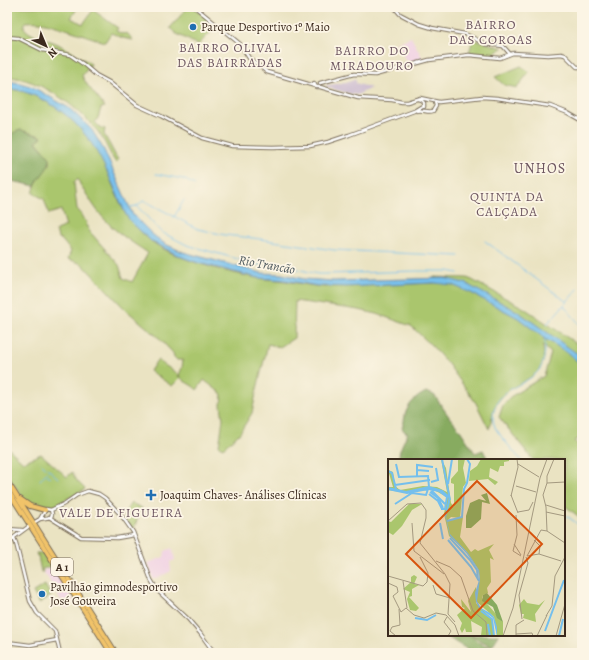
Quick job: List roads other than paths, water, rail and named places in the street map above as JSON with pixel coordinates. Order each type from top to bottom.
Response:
[{"type":"highway","name":"A 1","points":[[7,481],[116,653]]},
{"type":"highway","name":"A 1","points":[[7,489],[111,653]]},
{"type":"highway","points":[[18,498],[30,506],[44,511]]},
{"type":"street","points":[[195,7],[240,44],[249,58],[267,72],[314,85],[317,88],[320,85],[354,74],[375,75],[436,59],[472,55],[501,58],[510,54],[564,55],[577,67],[582,68]]},
{"type":"street","points":[[394,7],[400,14],[419,24],[465,34],[486,44],[503,46],[510,54]]},
{"type":"street","points":[[7,37],[18,38],[42,50],[70,55],[96,75],[109,82],[137,105],[202,138],[232,146],[310,146],[328,142],[414,111],[433,111],[436,106],[445,101]]},
{"type":"street","points":[[314,85],[317,81],[320,85],[358,98],[402,102],[418,99],[445,101],[482,97],[542,105],[563,110],[582,121]]},
{"type":"street","points":[[418,99],[424,104],[425,110]]},
{"type":"street","points":[[414,111],[428,100]]},
{"type":"street","points":[[434,101],[436,106]]},
{"type":"street","points":[[40,519],[47,508],[51,510],[82,493],[88,492],[99,494],[105,498],[121,515],[134,534],[157,590],[193,624],[216,653]]},
{"type":"street","points":[[49,518],[52,514],[51,510]]},
{"type":"street","points":[[44,511],[45,517],[82,536],[117,538],[134,534]]},
{"type":"street","points":[[35,522],[40,519],[49,518]]},
{"type":"street","points":[[7,550],[15,537],[22,530],[28,527]]},
{"type":"street","points":[[8,532],[13,530],[22,530]]},
{"type":"street","points":[[13,530],[17,533],[15,537],[30,601],[38,613],[54,630],[60,653]]},
{"type":"street","points":[[8,532],[15,537]]},
{"type":"street","points":[[8,532],[11,542]]},
{"type":"street","points":[[11,542],[13,540],[16,542]]},
{"type":"street","points":[[7,642],[30,645],[57,640]]},
{"type":"water","points":[[7,81],[33,87],[69,108],[92,130],[104,150],[133,215],[152,234],[165,244],[183,252],[262,273],[282,274],[304,279],[334,281],[445,278],[468,284],[517,311],[582,357],[582,367],[570,355],[547,340],[544,340],[544,338],[518,318],[471,293],[452,285],[434,283],[346,287],[317,286],[284,280],[258,278],[198,263],[179,256],[151,241],[131,222],[126,215],[96,151],[76,124],[42,99],[23,91],[7,89]]},
{"type":"waterway","points":[[156,174],[183,179],[195,185]]},
{"type":"waterway","points":[[174,217],[184,200]]},
{"type":"waterway","points":[[130,207],[137,206],[145,201],[198,229],[225,235],[334,250],[459,256]]},
{"type":"waterway","name":"Rio Trancão","points":[[137,206],[161,232],[187,245],[263,266],[293,268],[318,274],[415,271],[448,271],[458,273]]},
{"type":"waterway","points":[[485,241],[567,302]]},
{"type":"waterway","points":[[547,324],[578,289]]},
{"type":"waterway","points":[[564,306],[582,327]]},
{"type":"waterway","points":[[520,459],[496,429],[493,420],[493,413],[502,396],[528,380],[539,370],[544,360],[545,341]]},
{"type":"waterway","points":[[41,463],[58,478]]},
{"type":"waterway","points":[[40,480],[47,472]]},
{"type":"waterway","points":[[565,515],[582,527]]},
{"type":"place","name":"Parque Desportivo 1º Maio","points":[[193,27]]},
{"type":"place","name":"Joaquim Chaves- Análises Clínicas","points":[[151,495]]},
{"type":"place","name":"Pavilhão gimnodesportivo José Gouveira","points":[[42,594]]},
{"type":"district","name":"BAIRRO DAS COROAS","points":[[491,32]]},
{"type":"district","name":"BAIRRO OLIVAL DAS BAIRRADAS","points":[[230,54]]},
{"type":"district","name":"BAIRRO DO MIRADOURO","points":[[372,58]]},
{"type":"district","name":"UNHOS","points":[[540,168]]},
{"type":"district","name":"QUINTA DA CALÇADA","points":[[507,204]]},
{"type":"district","name":"VALE DE FIGUEIRA","points":[[121,512]]}]
